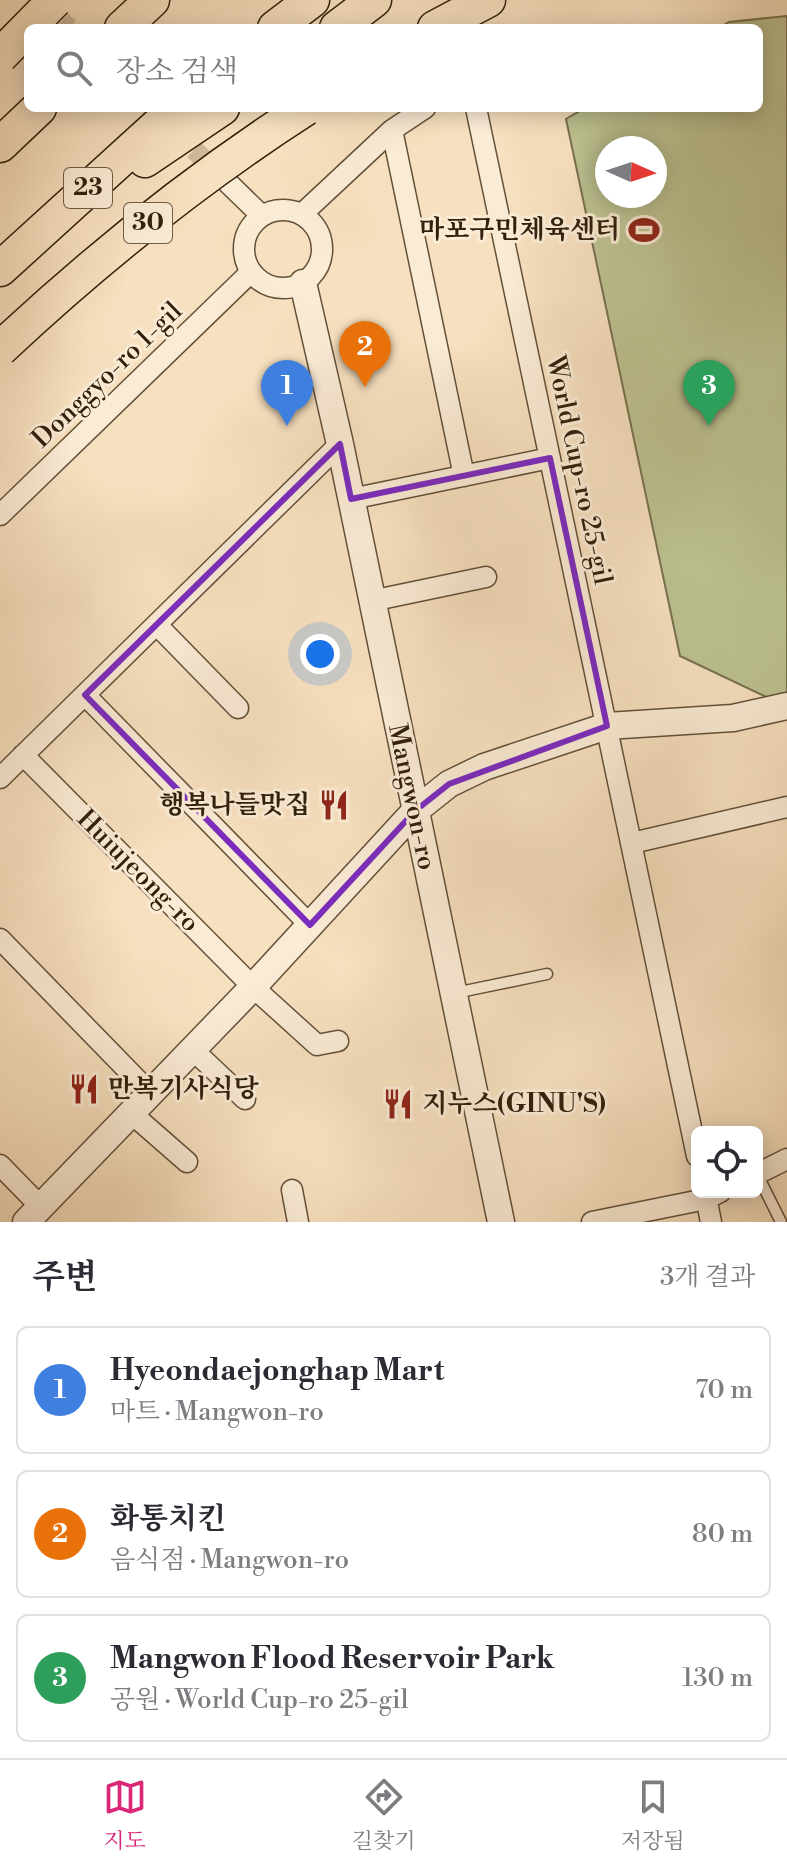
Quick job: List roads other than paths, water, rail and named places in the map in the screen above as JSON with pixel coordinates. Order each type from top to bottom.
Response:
[{"type":"highway","points":[[31,24],[55,0]]},
{"type":"highway","points":[[126,24],[152,0]]},
{"type":"highway","points":[[280,24],[312,0]]},
{"type":"highway","points":[[443,24],[488,0]]},
{"type":"highway","points":[[343,24],[374,2]]},
{"type":"highway","points":[[0,56],[24,32]]},
{"type":"highway","points":[[0,145],[35,112]]},
{"type":"highway","name":"23","points":[[0,269],[173,112]]},
{"type":"highway","points":[[36,235],[216,112]]},
{"type":"highway","name":"30","points":[[0,349],[56,297],[185,193],[300,112]]},
{"type":"street","points":[[302,214],[392,130],[419,112]]},
{"type":"street","name":"World Cup-ro 25-gil","points":[[477,112],[691,1127]]},
{"type":"street","points":[[392,130],[464,476]]},
{"type":"street","points":[[225,180],[262,216]]},
{"type":"street","points":[[282,209],[302,214],[319,231],[323,255],[319,266],[303,283],[281,289],[269,286],[251,272],[245,260],[246,235],[262,216],[282,209]]},
{"type":"street","name":"Donggyo-ro 1-gil","points":[[0,515],[251,272]]},
{"type":"street","name":"Mangwon-ro","points":[[303,283],[340,444],[501,1222]]},
{"type":"street","points":[[0,778],[340,444]]},
{"type":"street","points":[[351,499],[550,458]]},
{"type":"street","points":[[371,601],[486,577]]},
{"type":"street","points":[[157,625],[238,708]]},
{"type":"street","points":[[85,695],[310,925]]},
{"type":"street","points":[[0,1165],[34,1214],[253,987],[415,811],[449,784],[484,767],[607,726],[733,718],[787,706]]},
{"type":"street","name":"Huiujeong-ro","points":[[23,755],[253,987],[317,1045],[338,1041]]},
{"type":"street","points":[[632,843],[787,807]]},
{"type":"street","points":[[0,939],[150,1093]]},
{"type":"street","points":[[192,1049],[245,1099]]},
{"type":"street","points":[[131,1113],[187,1162]]},
{"type":"street","points":[[763,1171],[787,1159]]},
{"type":"street","points":[[292,1190],[298,1222]]},
{"type":"street","points":[[593,1222],[693,1198]]},
{"type":"street","points":[[710,1198],[711,1222]]},
{"type":"lane","points":[[453,993],[547,974]]},
{"type":"lane","points":[[763,1186],[781,1222]]},
{"type":"tunnel","points":[[40,0],[65,24]]},
{"type":"tunnel","points":[[155,112],[223,178]]},
{"type":"place","name":"마포구민체육센터","points":[[644,230]]},
{"type":"place","name":"화통치킨","points":[[365,387]]},
{"type":"place","name":"Hyeondaejonghap Mart","points":[[287,426]]},
{"type":"place","name":"Mangwon Flood Reservoir Park","points":[[709,426]]},
{"type":"place","name":"행복나들맛집","points":[[334,805]]},
{"type":"place","name":"만복기사식당","points":[[84,1089]]},
{"type":"place","name":"지누스(GINU'S)","points":[[398,1104]]}]
